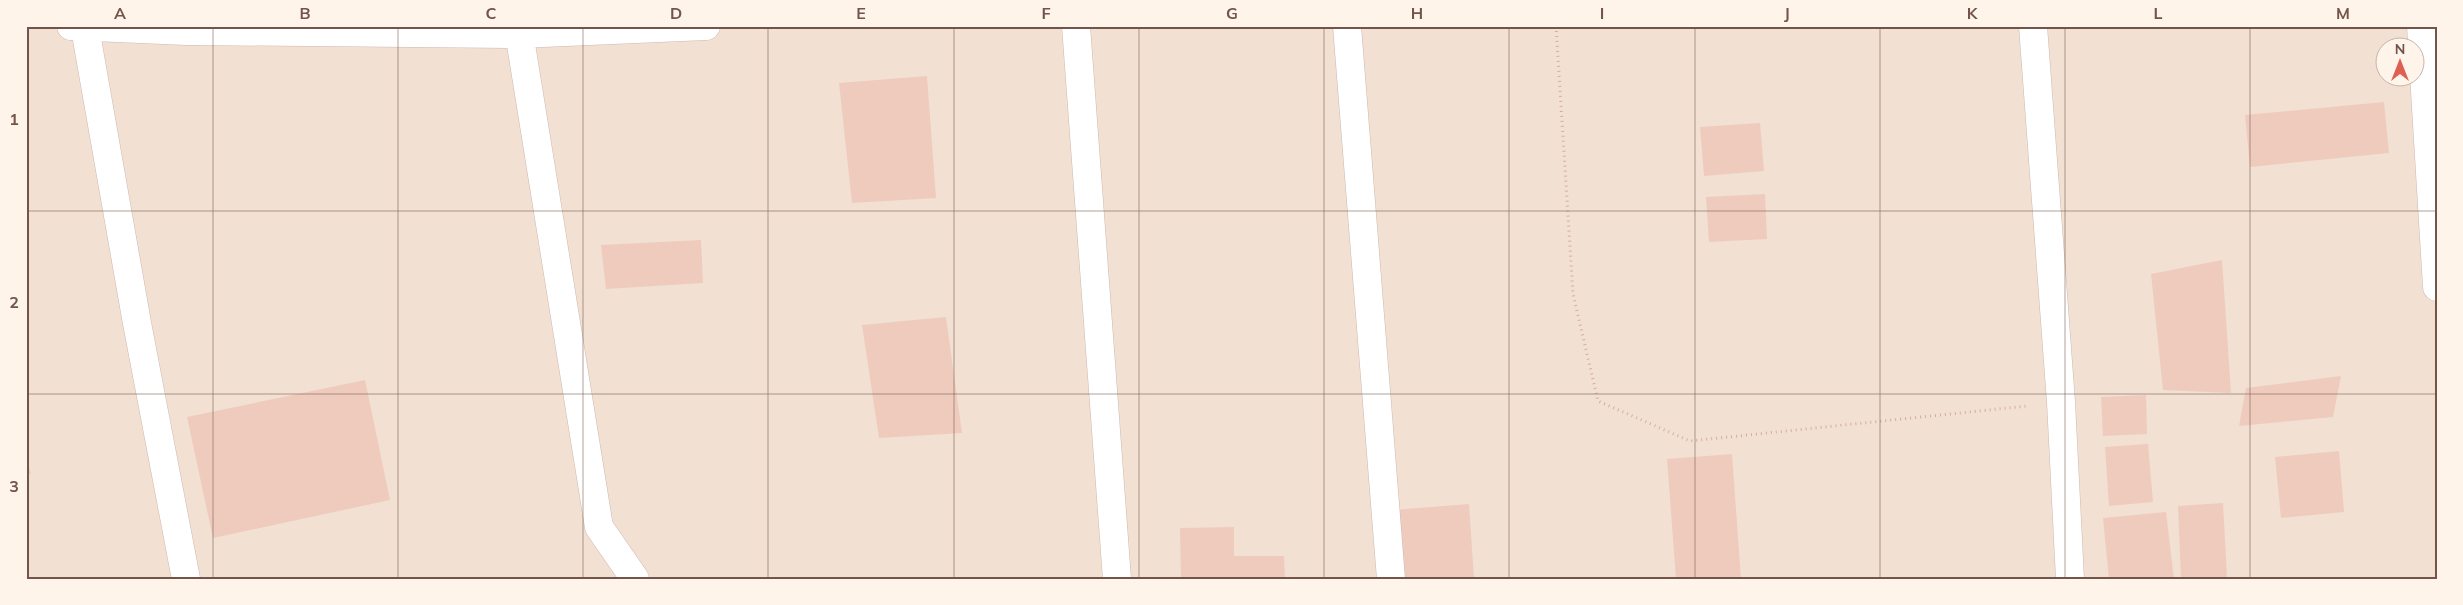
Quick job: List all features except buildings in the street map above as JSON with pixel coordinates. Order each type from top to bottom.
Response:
[{"type":"street","points":[[186,579],[78,27],[186,32],[519,30],[706,26]]},
{"type":"street","points":[[1076,26],[1117,579]]},
{"type":"street","points":[[1347,26],[1391,579]]},
{"type":"street","points":[[2033,26],[2061,402],[2070,579]]},
{"type":"street","points":[[2421,26],[2437,287]]},
{"type":"street","points":[[519,30],[599,527],[635,579]]},
{"type":"path","points":[[1556,26],[1574,294],[1598,401],[1690,441],[2061,402]]},
{"type":"shaded area","points":[[26,26],[2437,26],[2437,579],[26,579]]}]
